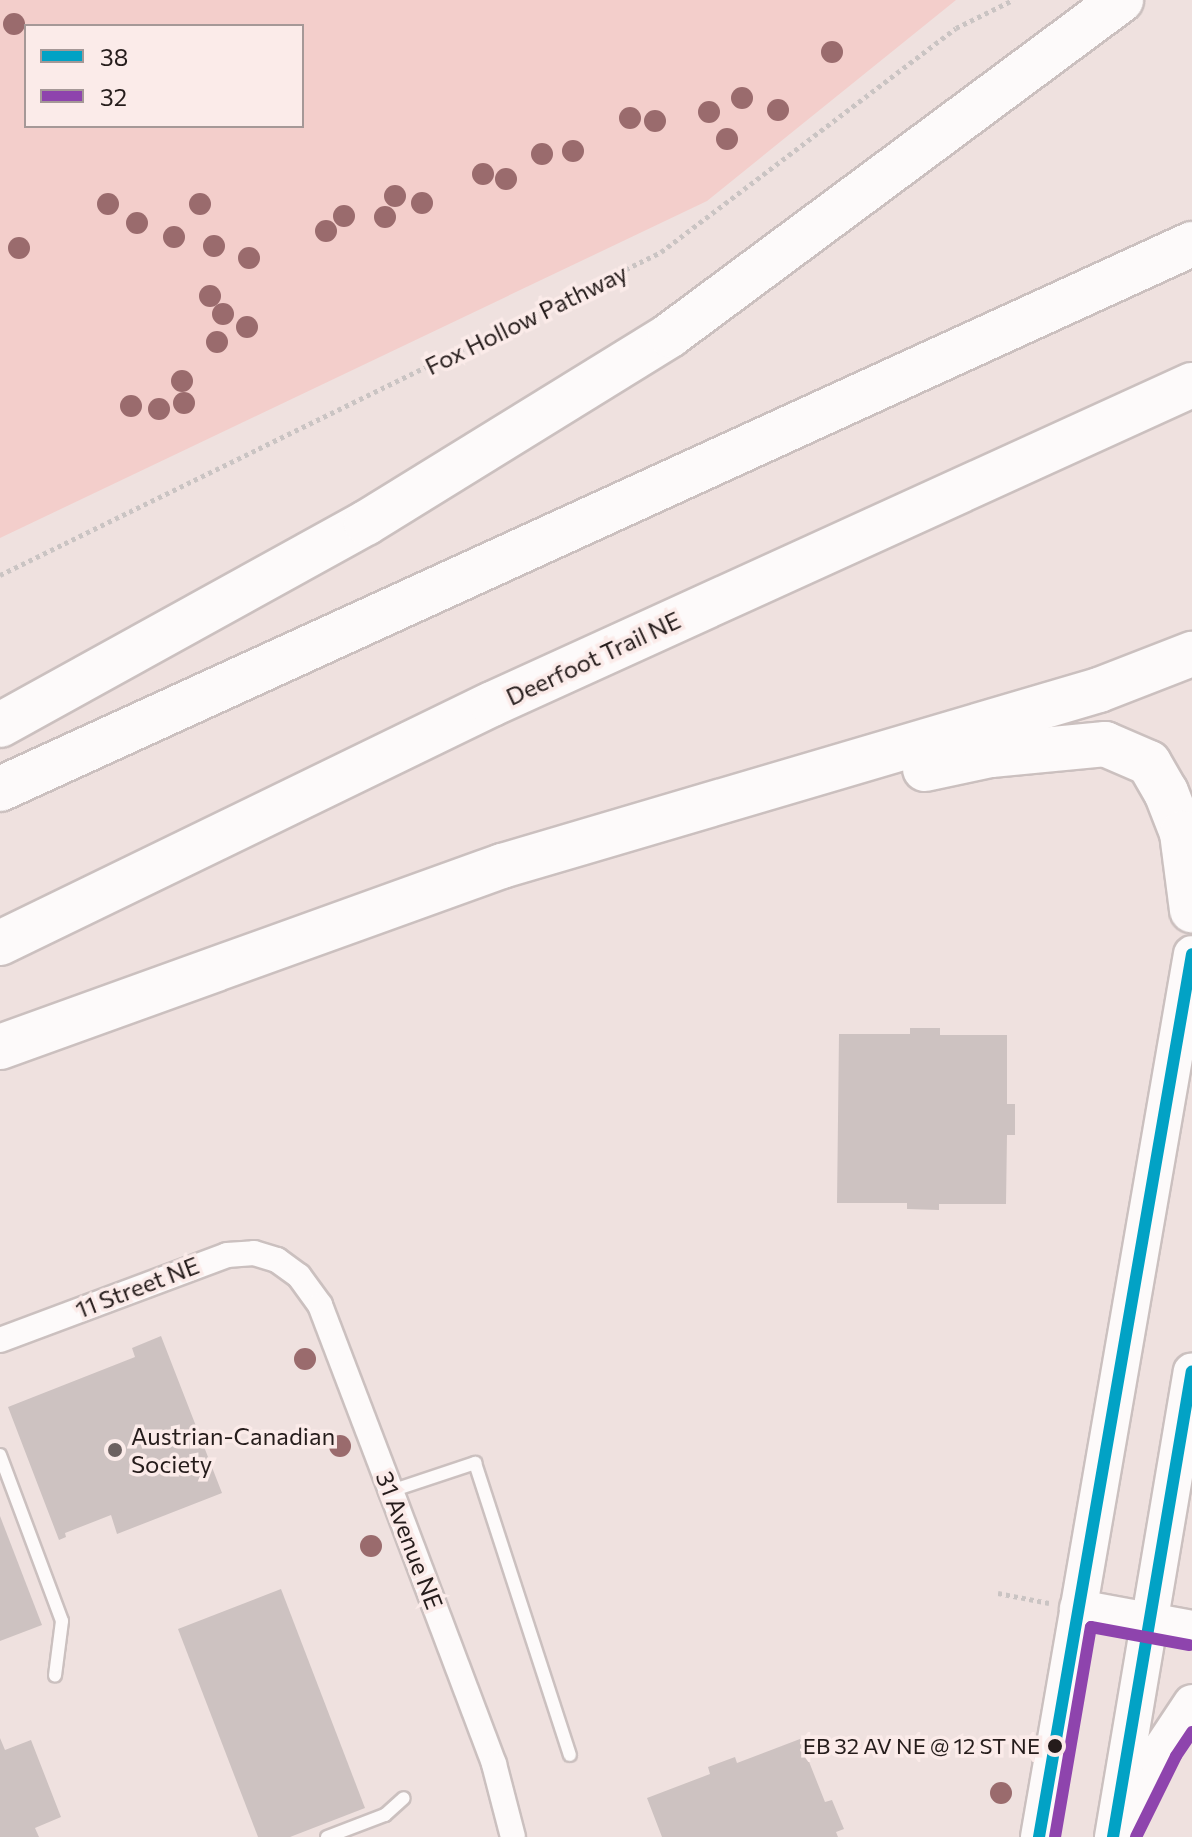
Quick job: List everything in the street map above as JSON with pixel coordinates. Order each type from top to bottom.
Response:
[{"type":"highway","points":[[0,725],[366,523],[670,335],[1121,0]]},
{"type":"highway","points":[[1081,31],[1146,0]]},
{"type":"highway","points":[[0,789],[1192,244]]},
{"type":"highway","name":"Deerfoot Trail NE","points":[[0,943],[492,704],[1192,385]]},
{"type":"highway","points":[[0,1047],[502,866],[641,828],[1099,690],[1192,654]]},
{"type":"highway","points":[[641,828],[991,755],[1105,744],[1149,763],[1166,792],[1182,833],[1192,910]]},
{"type":"main road","points":[[1039,1837],[1192,954]]},
{"type":"main road","points":[[1115,1837],[1192,1372]]},
{"type":"main road","points":[[1173,1496],[1192,1529]]},
{"type":"main road","points":[[1078,1608],[1192,1629]]},
{"type":"main road","points":[[1115,1837],[1162,1748],[1192,1703]]},
{"type":"street","name":"11 Street NE","points":[[0,1340],[227,1255],[254,1253],[277,1260]]},
{"type":"street","name":"31 Avenue NE","points":[[277,1260],[299,1276],[320,1305],[494,1764],[513,1837]]},
{"type":"lane","points":[[0,1455],[62,1621],[55,1676]]},
{"type":"lane","points":[[391,1491],[475,1463],[570,1755]]},
{"type":"lane","points":[[327,1837],[385,1815],[404,1798]]},
{"type":"path","name":"Fox Hollow Pathway","points":[[0,575],[661,252],[956,28],[1013,0]]},
{"type":"path","points":[[998,1593],[1078,1608]]},
{"type":"shaded area","points":[[0,0],[956,0],[707,201],[0,538]]},
{"type":"building","points":[[910,1028],[940,1028],[940,1035],[1007,1035],[1007,1104],[1015,1104],[1015,1135],[1007,1135],[1006,1204],[939,1204],[939,1210],[907,1209],[907,1203],[837,1203],[839,1034],[910,1034]]},
{"type":"building","name":"Austrian-Canadian Society","points":[[161,1336],[222,1493],[117,1534],[111,1515],[65,1533],[66,1537],[59,1540],[8,1407],[135,1357],[132,1348]]},
{"type":"building","points":[[0,1516],[42,1625],[0,1641]]},
{"type":"building","points":[[281,1589],[365,1808],[290,1837],[258,1837],[178,1629]]},
{"type":"building","points":[[0,1738],[5,1750],[31,1740],[61,1817],[35,1828],[39,1837],[0,1837]]},
{"type":"building","points":[[800,1739],[825,1802],[832,1800],[844,1829],[836,1832],[838,1837],[662,1837],[647,1798],[710,1774],[708,1767],[735,1757],[737,1763]]},
{"type":"transit line","name":"38","points":[[1039,1837],[1192,954]]},
{"type":"transit line","name":"38","points":[[1113,1837],[1192,1372]]},
{"type":"transit line","name":"32","points":[[1055,1837],[1091,1627],[1189,1645]]},
{"type":"transit line","name":"32","points":[[1136,1837],[1176,1756],[1192,1732]]},
{"type":"place","name":"Austrian-Canadian Society","points":[[115,1450]]},
{"type":"place","name":"EB 32 AV NE @ 12 ST NE","points":[[1055,1746]]}]
